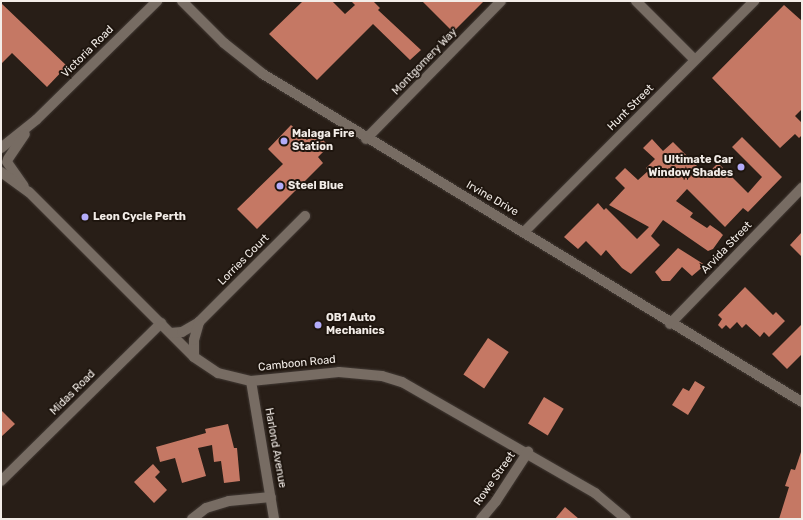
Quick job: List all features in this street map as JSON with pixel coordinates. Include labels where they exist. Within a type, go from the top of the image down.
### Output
[{"type":"street","name":"Victoria Road","points":[[1,148],[36,120],[157,1]]},
{"type":"street","name":"Irvine Drive","points":[[182,1],[224,43],[263,74],[366,139],[525,232],[670,324],[802,402]]},
{"type":"street","name":"Montgomery Way","points":[[366,139],[501,1]]},
{"type":"street","points":[[636,1],[695,60]]},
{"type":"street","name":"Hunt Street","points":[[525,232],[754,1]]},
{"type":"street","name":"Victoria Road","points":[[5,163],[36,120]]},
{"type":"street","name":"Camboon Road","points":[[1,148],[5,163],[29,192],[194,357],[218,373],[251,381],[321,372],[382,376],[419,390],[528,452],[606,499],[626,519]]},
{"type":"street","name":"Camboon Road","points":[[1,172],[29,192]]},
{"type":"street","name":"Arvida Street","points":[[670,324],[802,188]]},
{"type":"street","name":"Lorries Court","points":[[171,333],[182,332],[199,322],[305,216]]},
{"type":"street","points":[[194,357],[194,340],[199,322]]},
{"type":"street","name":"Midas Road","points":[[1,481],[161,323]]},
{"type":"street","name":"Harlond Avenue","points":[[251,381],[274,519]]},
{"type":"street","name":"Rowe Street","points":[[481,519],[496,501],[528,452]]},
{"type":"street","points":[[192,519],[206,508],[229,501],[271,497]]},
{"type":"building","points":[[303,1],[332,1],[345,14],[355,5],[351,1],[373,1],[380,8],[378,10],[421,50],[410,60],[373,24],[317,80],[269,34]]},
{"type":"building","points":[[422,1],[484,1],[453,32]]},
{"type":"building","points":[[1,3],[67,66],[47,87],[12,53],[1,64]]},
{"type":"building","points":[[784,5],[802,21],[802,109],[795,116],[802,123],[802,135],[799,138],[795,134],[780,148],[712,78]]},
{"type":"building","name":"Steel Blue","points":[[291,125],[307,140],[315,132],[329,146],[318,157],[323,163],[257,229],[237,209],[283,164],[268,149]]},
{"type":"building","points":[[742,137],[782,177],[748,212],[743,208],[725,227],[687,189],[676,201],[693,213],[690,217],[707,228],[710,225],[723,235],[713,249],[708,251],[663,220],[651,236],[660,245],[631,274],[622,268],[606,250],[601,256],[586,241],[578,249],[564,237],[598,203],[604,210],[606,208],[637,239],[649,227],[609,205],[625,188],[615,178],[625,168],[638,180],[648,171],[646,168],[655,159],[643,148],[652,139],[663,151],[673,142],[706,175],[718,163],[748,193],[762,177],[732,147]]},
{"type":"building","points":[[802,232],[802,257],[790,245]]},
{"type":"building","points":[[678,248],[705,265],[692,276],[682,267],[670,281],[662,281],[655,272]]},
{"type":"building","points":[[745,287],[773,315],[776,312],[785,321],[769,337],[764,332],[760,337],[746,324],[742,328],[737,322],[730,329],[726,325],[722,329],[718,325],[722,319],[718,315]]},
{"type":"building","points":[[802,324],[802,354],[787,369],[772,354]]},
{"type":"building","points":[[488,338],[509,352],[484,388],[463,374]]},
{"type":"building","points":[[695,381],[705,387],[688,415],[672,405],[683,388],[689,391]]},
{"type":"building","points":[[544,397],[564,409],[548,435],[528,424]]},
{"type":"building","points":[[1,410],[15,424],[1,437]]},
{"type":"building","points":[[228,424],[234,448],[237,448],[240,481],[224,483],[221,461],[214,462],[212,445],[198,448],[206,476],[182,483],[175,458],[160,462],[156,447],[206,433],[205,429]]},
{"type":"building","points":[[801,452],[802,519],[779,519],[789,487],[785,486],[791,469],[795,470]]},
{"type":"building","points":[[153,464],[160,472],[155,477],[167,490],[154,503],[134,482]]},
{"type":"building","points":[[565,507],[579,519],[555,519]]},
{"type":"place","name":"Malaga Fire Station","points":[[284,141]]},
{"type":"place","name":"Ultimate Car Window Shades","points":[[741,167]]},
{"type":"place","name":"Steel Blue","points":[[280,186]]},
{"type":"place","name":"Leon Cycle Perth","points":[[85,217]]},
{"type":"place","name":"OB1 Auto Mechanics","points":[[318,325]]}]
